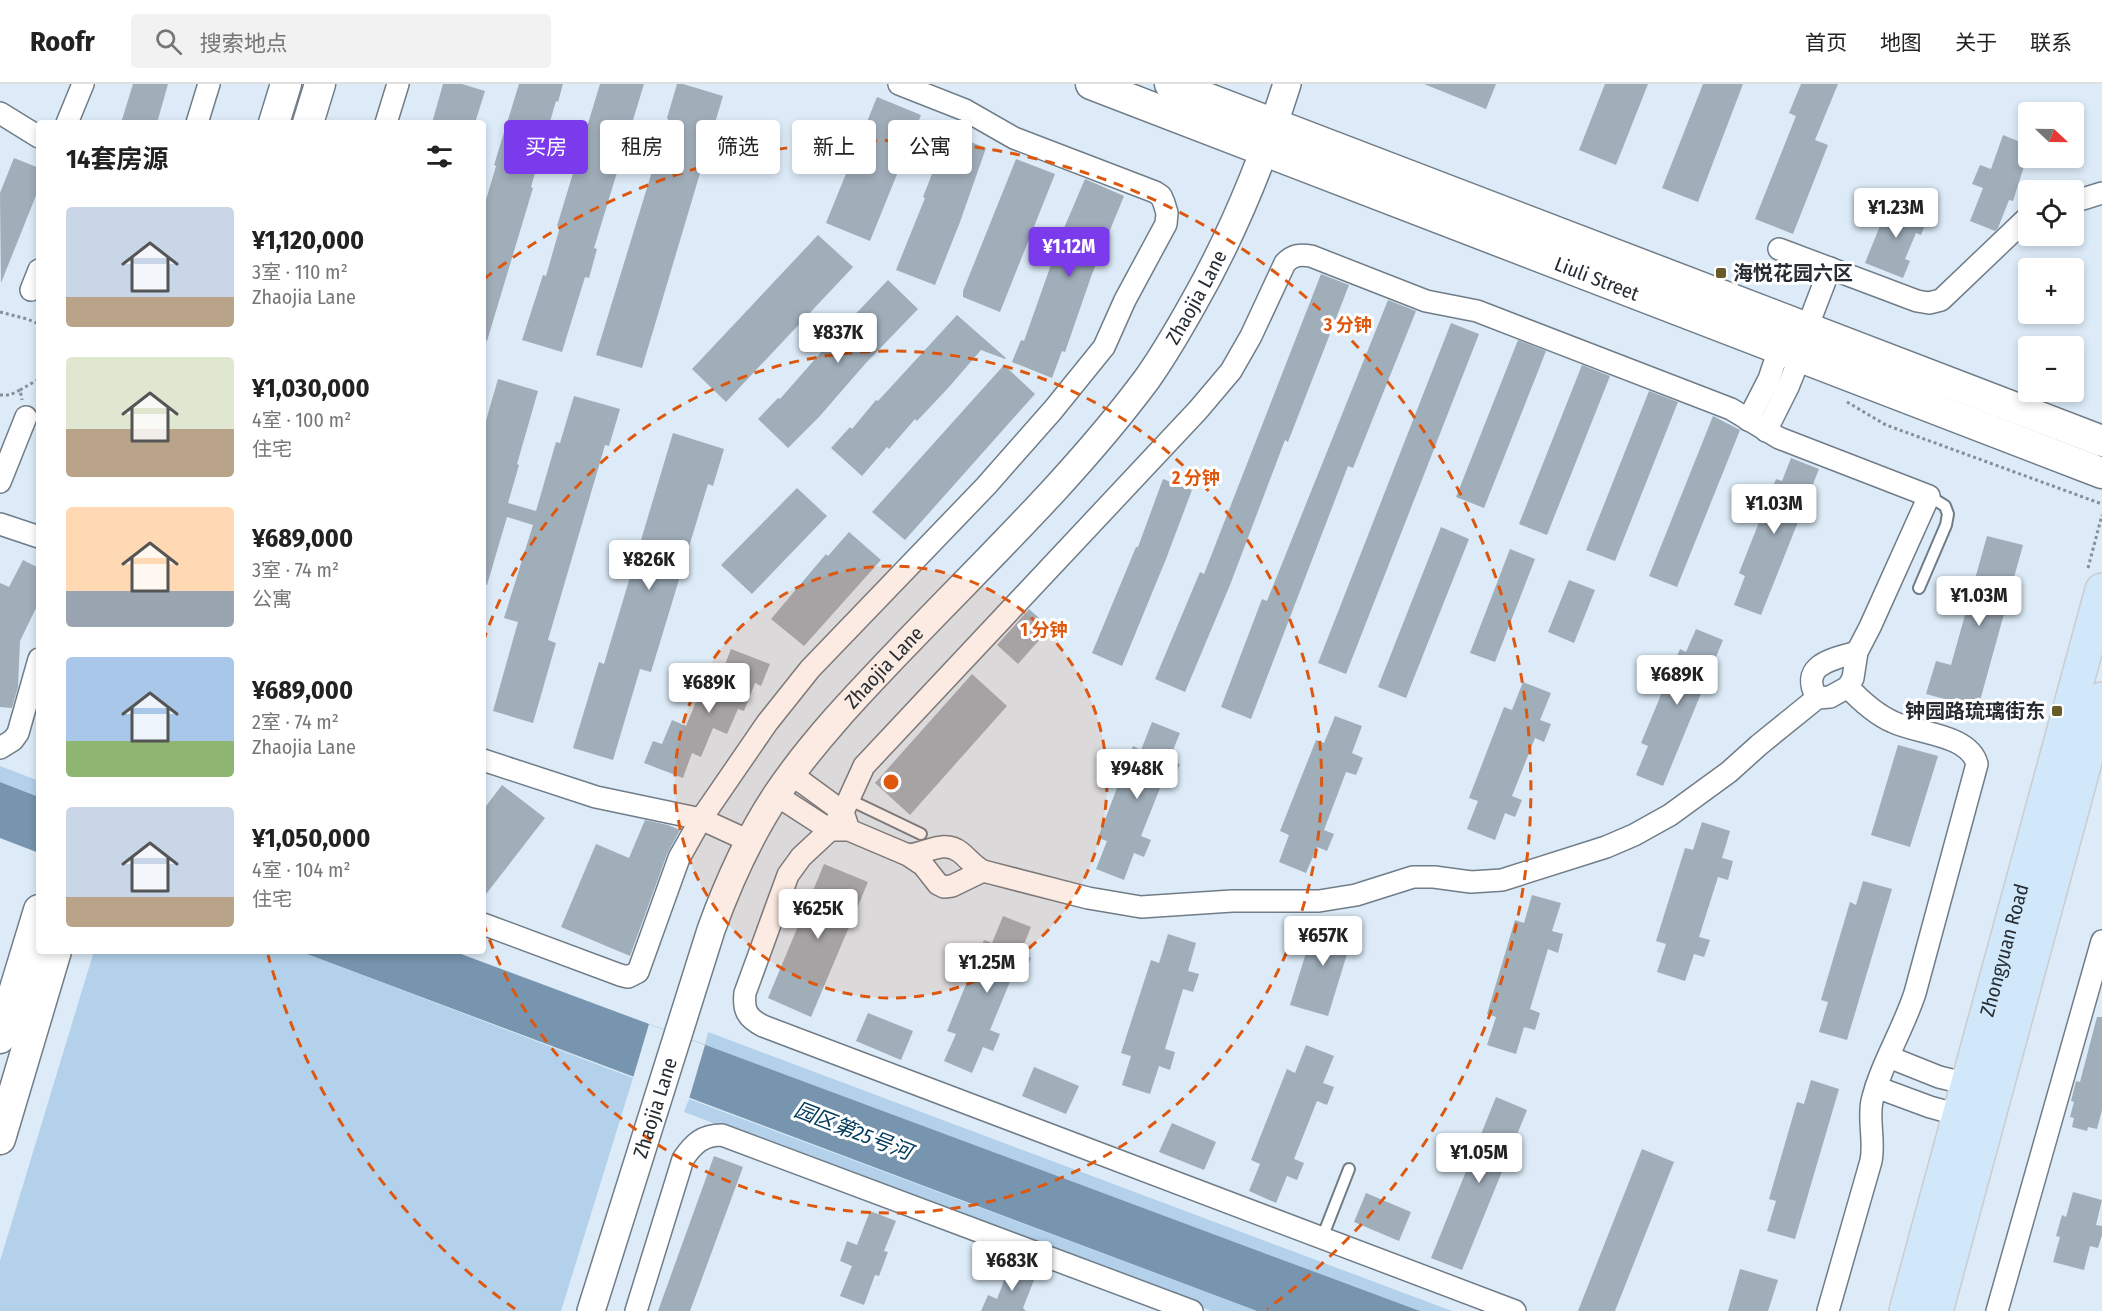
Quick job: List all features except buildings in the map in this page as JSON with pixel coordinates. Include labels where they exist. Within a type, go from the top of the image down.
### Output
[{"type":"main road","points":[[275,120],[286,84]]},
{"type":"main road","points":[[309,120],[320,84]]},
{"type":"main road","name":"Liuli Street","points":[[1091,84],[1270,137],[1795,340],[2102,473]]},
{"type":"main road","name":"Liuli Street","points":[[1170,84],[1270,137]]},
{"type":"main road","name":"Liuli Street","points":[[1795,340],[2102,441]]},
{"type":"main road","name":"Zhongyuan Road","points":[[1906,1311],[2102,590]]},
{"type":"main road","name":"Zhongyuan Road","points":[[1936,1311],[2102,699]]},
{"type":"main road","points":[[0,1038],[36,920]]},
{"type":"main road","points":[[0,1139],[55,954]]},
{"type":"street","points":[[68,120],[83,84]]},
{"type":"street","points":[[198,120],[209,84]]},
{"type":"street","points":[[387,120],[398,84]]},
{"type":"street","points":[[486,925],[620,975],[633,976],[641,966],[679,858],[701,819],[767,723],[810,669],[986,486],[1082,377],[1104,346],[1125,300],[1166,224],[1167,213],[1164,203],[1161,196],[1155,192],[1014,138],[965,110],[899,84]]},
{"type":"street","name":"Zhaojia Lane","points":[[591,1311],[717,912],[749,842],[784,784],[839,715],[1046,497],[1148,378],[1174,337],[1229,237],[1270,137],[1287,84]]},
{"type":"street","points":[[4,122],[36,136]]},
{"type":"street","points":[[2084,198],[2102,192]]},
{"type":"street","points":[[1779,249],[1917,301],[1929,303],[1941,300],[2018,227]]},
{"type":"street","points":[[909,855],[947,846],[962,853],[983,871],[1088,898],[1141,907],[1232,901],[1319,901],[1356,895],[1413,877],[1434,877],[1471,882],[1502,880],[1606,847],[1634,835],[1670,814],[1729,772],[1817,698],[1830,697],[1848,687],[1853,678],[1857,651],[1929,496],[1779,438],[1731,409],[1477,311],[1426,301],[1311,256],[1302,254],[1292,257],[1285,263],[1251,336],[1231,371],[1198,410],[864,766],[843,818],[801,857],[789,876],[745,993],[743,1006],[753,1021],[1515,1311]]},
{"type":"street","points":[[1757,425],[1768,379],[1795,340],[1823,266]]},
{"type":"street","points":[[31,290],[36,278]]},
{"type":"street","points":[[0,482],[26,417]]},
{"type":"street","points":[[0,524],[36,536]]},
{"type":"street","points":[[1817,698],[1813,692],[1813,683],[1817,668],[1822,662],[1857,651]]},
{"type":"street","points":[[0,748],[13,740],[18,733],[36,670]]},
{"type":"street","points":[[1828,1311],[1871,1161],[1872,1104],[1876,1087],[1915,993],[1977,764],[1975,755],[1963,745],[1889,721],[1860,700],[1848,687]]},
{"type":"street","points":[[486,761],[596,797],[701,819],[749,842]]},
{"type":"street","points":[[784,784],[909,855],[923,865],[938,884],[944,887],[952,886],[983,871]]},
{"type":"street","points":[[1997,1311],[2102,941]]},
{"type":"street","points":[[1889,1057],[1939,1077],[1968,1084]]},
{"type":"street","points":[[1876,1087],[1959,1115]]},
{"type":"street","points":[[636,1311],[683,1159],[692,1146],[701,1139],[722,1134],[1191,1311]]},
{"type":"lane","points":[[1919,588],[1946,525],[1948,514],[1945,506],[1929,496]]},
{"type":"lane","points":[[843,818],[921,834]]},
{"type":"lane","points":[[1322,1238],[1349,1169]]},
{"type":"path","points":[[0,312],[36,323]]},
{"type":"path","points":[[20,390],[36,381]]},
{"type":"shaded area","points":[[0,766],[36,780],[36,796],[0,782]]},
{"type":"shaded area","points":[[93,954],[307,954],[633,1078],[561,1311],[0,1311],[0,1261]]},
{"type":"shaded area","points":[[708,1032],[1452,1311],[1420,1311],[705,1045]]},
{"type":"shaded area","points":[[689,1099],[1257,1311],[1211,1311],[684,1112]]},
{"type":"water","points":[[0,782],[36,796],[36,852],[0,838]]},
{"type":"water","name":"园区第25号河","points":[[307,954],[461,954],[1420,1311],[1257,1311]]},
{"type":"pier","points":[[649,1024],[705,1045],[689,1099],[633,1078]]},
{"type":"place","name":"海悦花园六区","points":[[1721,273]]},
{"type":"place","name":"钟园路琉璃街东","points":[[2057,711]]}]
